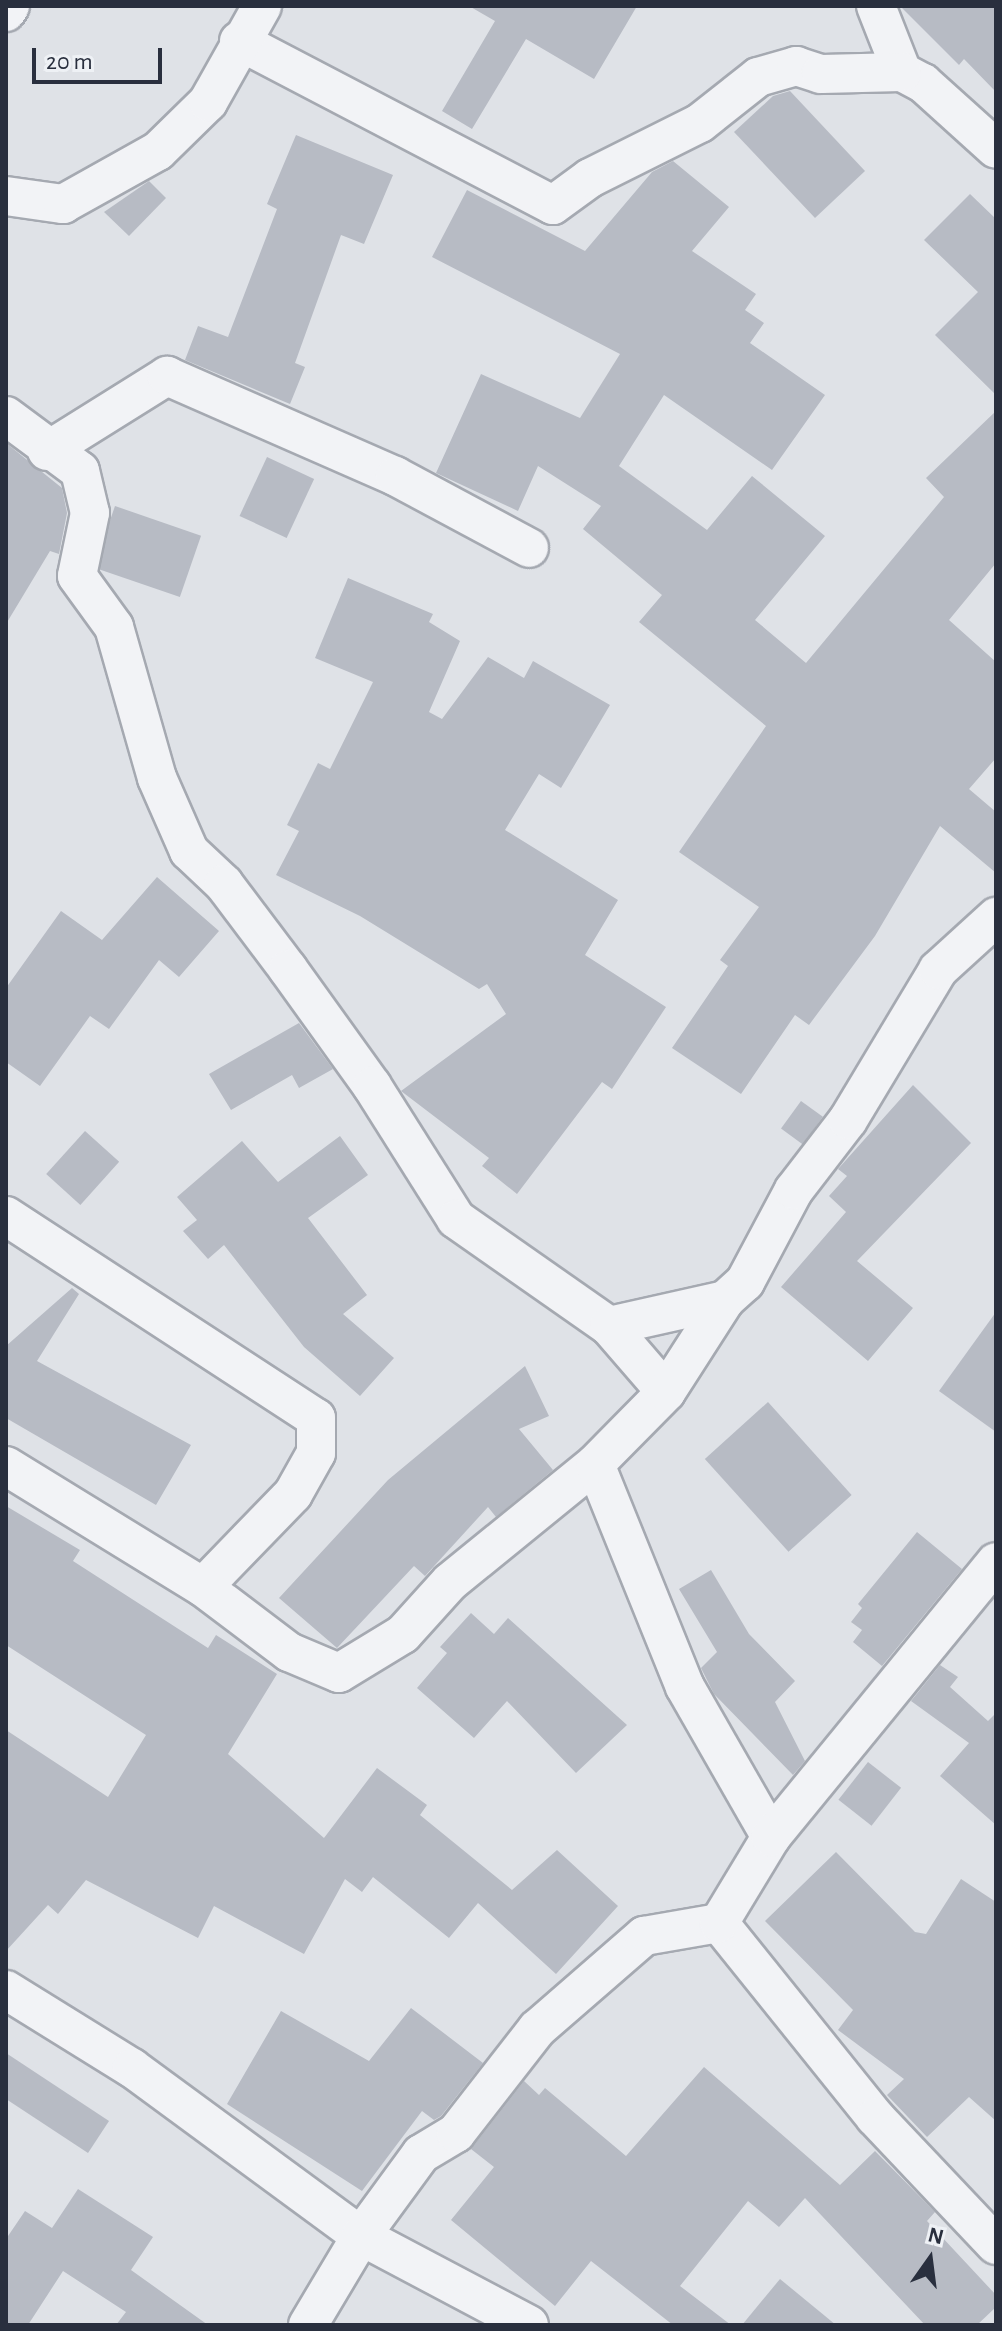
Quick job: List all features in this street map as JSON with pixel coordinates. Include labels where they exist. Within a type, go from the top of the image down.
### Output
[{"type":"street","points":[[6,12],[10,6]]},
{"type":"street","points":[[6,196],[63,204],[158,151],[208,102],[239,41],[262,6]]},
{"type":"street","points":[[876,6],[902,72]]},
{"type":"street","points":[[239,41],[553,205],[590,178],[700,123],[758,77],[796,66],[821,74],[902,72],[923,83],[996,149]]},
{"type":"street","points":[[47,451],[167,376],[395,476],[529,548]]},
{"type":"street","points":[[6,416],[47,451],[80,471],[90,513],[77,576],[114,627],[157,778],[189,851],[224,884],[306,995],[456,1219],[609,1326],[666,1392]]},
{"type":"street","points":[[6,1466],[203,1587],[289,1652],[339,1673],[403,1634],[450,1582],[595,1464],[666,1392],[725,1300],[745,1282],[794,1190],[848,1120],[938,970],[996,917]]},
{"type":"street","points":[[6,1216],[316,1418],[316,1453],[293,1494],[203,1587]]},
{"type":"street","points":[[609,1326],[725,1300]]},
{"type":"street","points":[[595,1464],[685,1687],[771,1837]]},
{"type":"street","points":[[308,2325],[361,2236],[421,2154],[456,2133],[537,2029],[644,1936],[719,1923],[771,1837],[996,1562]]},
{"type":"street","points":[[719,1923],[875,2117],[996,2245]]},
{"type":"street","points":[[6,1990],[132,2068],[361,2236],[529,2325]]},
{"type":"building","points":[[469,6],[637,6],[594,79],[526,39],[472,129],[442,111],[495,21]]},
{"type":"building","points":[[900,6],[996,6],[996,92],[964,59],[959,65]]},
{"type":"building","points":[[790,91],[865,171],[815,218],[734,132],[773,96]]},
{"type":"building","points":[[296,135],[393,175],[364,244],[341,235],[295,363],[305,367],[290,404],[185,360],[198,326],[228,337],[277,209],[267,204]]},
{"type":"building","points":[[673,161],[729,207],[692,251],[756,294],[745,310],[764,323],[750,343],[825,395],[772,470],[664,395],[619,466],[707,530],[752,476],[825,536],[755,620],[806,663],[944,497],[926,478],[996,411],[996,563],[949,620],[996,662],[996,758],[969,789],[996,812],[996,873],[940,826],[875,936],[809,1025],[795,1015],[741,1094],[672,1048],[728,966],[720,960],[759,907],[679,852],[766,726],[639,622],[662,595],[583,529],[601,506],[538,466],[518,511],[436,473],[481,374],[580,418],[620,354],[432,257],[467,190],[585,251],[652,172]]},
{"type":"building","points":[[149,181],[166,198],[129,236],[104,212]]},
{"type":"building","points":[[970,194],[996,219],[996,395],[935,335],[978,292],[924,240]]},
{"type":"building","points":[[6,443],[62,488],[67,513],[59,554],[50,551],[6,624]]},
{"type":"building","points":[[267,457],[314,479],[287,538],[240,516]]},
{"type":"building","points":[[115,506],[201,536],[180,597],[94,567]]},
{"type":"building","points":[[348,578],[433,614],[429,622],[460,641],[429,712],[442,719],[488,657],[524,678],[533,661],[610,705],[561,788],[539,774],[505,830],[618,900],[585,955],[666,1007],[612,1089],[602,1082],[517,1194],[482,1166],[489,1158],[401,1091],[506,1014],[487,984],[479,989],[360,916],[276,875],[299,831],[287,825],[318,763],[330,769],[373,682],[315,658]]},
{"type":"building","points":[[157,877],[219,931],[179,977],[159,960],[109,1029],[90,1016],[40,1086],[6,1062],[6,988],[61,911],[102,940]]},
{"type":"building","points":[[299,1023],[333,1069],[299,1088],[292,1075],[231,1110],[209,1074]]},
{"type":"building","points":[[913,1085],[971,1143],[857,1261],[913,1308],[868,1361],[781,1287],[846,1212],[829,1196],[847,1176],[838,1169]]},
{"type":"building","points":[[801,1101],[823,1117],[803,1144],[781,1129]]},
{"type":"building","points":[[85,1131],[119,1162],[80,1205],[46,1174]]},
{"type":"building","points":[[340,1136],[368,1175],[308,1218],[367,1295],[343,1314],[394,1358],[360,1396],[304,1347],[224,1245],[208,1259],[183,1231],[197,1220],[177,1197],[242,1141],[278,1182]]},
{"type":"building","points":[[72,1288],[79,1294],[37,1361],[191,1445],[156,1505],[6,1418],[6,1346]]},
{"type":"building","points":[[996,1312],[996,1432],[939,1391]]},
{"type":"building","points":[[525,1366],[549,1416],[519,1429],[553,1470],[496,1517],[488,1507],[425,1576],[414,1566],[337,1648],[279,1598],[388,1480]]},
{"type":"building","points":[[768,1402],[852,1495],[788,1552],[705,1459]]},
{"type":"building","points":[[6,1506],[80,1550],[73,1561],[208,1648],[216,1635],[277,1674],[228,1754],[324,1838],[377,1768],[427,1805],[420,1815],[512,1890],[557,1850],[618,1906],[556,1974],[478,1903],[449,1938],[373,1877],[362,1892],[345,1879],[304,1954],[214,1906],[198,1938],[86,1880],[58,1914],[48,1905],[6,1951],[6,1730],[108,1797],[146,1735],[6,1645]]},
{"type":"building","points":[[917,1532],[962,1569],[882,1666],[853,1642],[862,1630],[851,1622],[862,1608],[858,1604]]},
{"type":"building","points":[[711,1570],[749,1634],[795,1681],[775,1702],[805,1761],[793,1775],[714,1694],[701,1668],[717,1652],[679,1589]]},
{"type":"building","points":[[471,1613],[494,1634],[508,1618],[627,1725],[576,1773],[507,1701],[474,1738],[417,1688],[447,1653],[440,1647]]},
{"type":"building","points":[[940,1665],[958,1677],[950,1687],[988,1721],[996,1713],[996,1825],[940,1776],[969,1743],[911,1701]]},
{"type":"building","points":[[868,1762],[901,1788],[872,1826],[838,1800]]},
{"type":"building","points":[[836,1852],[915,1932],[926,1934],[961,1879],[996,1902],[996,2121],[969,2097],[927,2137],[887,2095],[904,2079],[838,2030],[853,2010],[765,1921]]},
{"type":"building","points":[[411,2008],[483,2063],[441,2116],[434,2120],[422,2111],[362,2191],[227,2104],[281,2011],[369,2061]]},
{"type":"building","points":[[6,2053],[109,2121],[88,2153],[6,2099]]},
{"type":"building","points":[[704,2067],[840,2185],[875,2151],[935,2212],[927,2221],[996,2295],[996,2307],[977,2325],[925,2325],[805,2198],[779,2227],[748,2201],[680,2286],[731,2325],[673,2325],[591,2261],[555,2306],[451,2220],[494,2167],[471,2149],[524,2081],[539,2095],[545,2088],[626,2156]]},
{"type":"building","points":[[78,2189],[153,2237],[131,2270],[208,2325],[116,2325],[126,2312],[63,2271],[28,2325],[6,2325],[6,2239],[25,2211],[52,2228]]},
{"type":"building","points":[[780,2279],[836,2325],[742,2325]]}]
